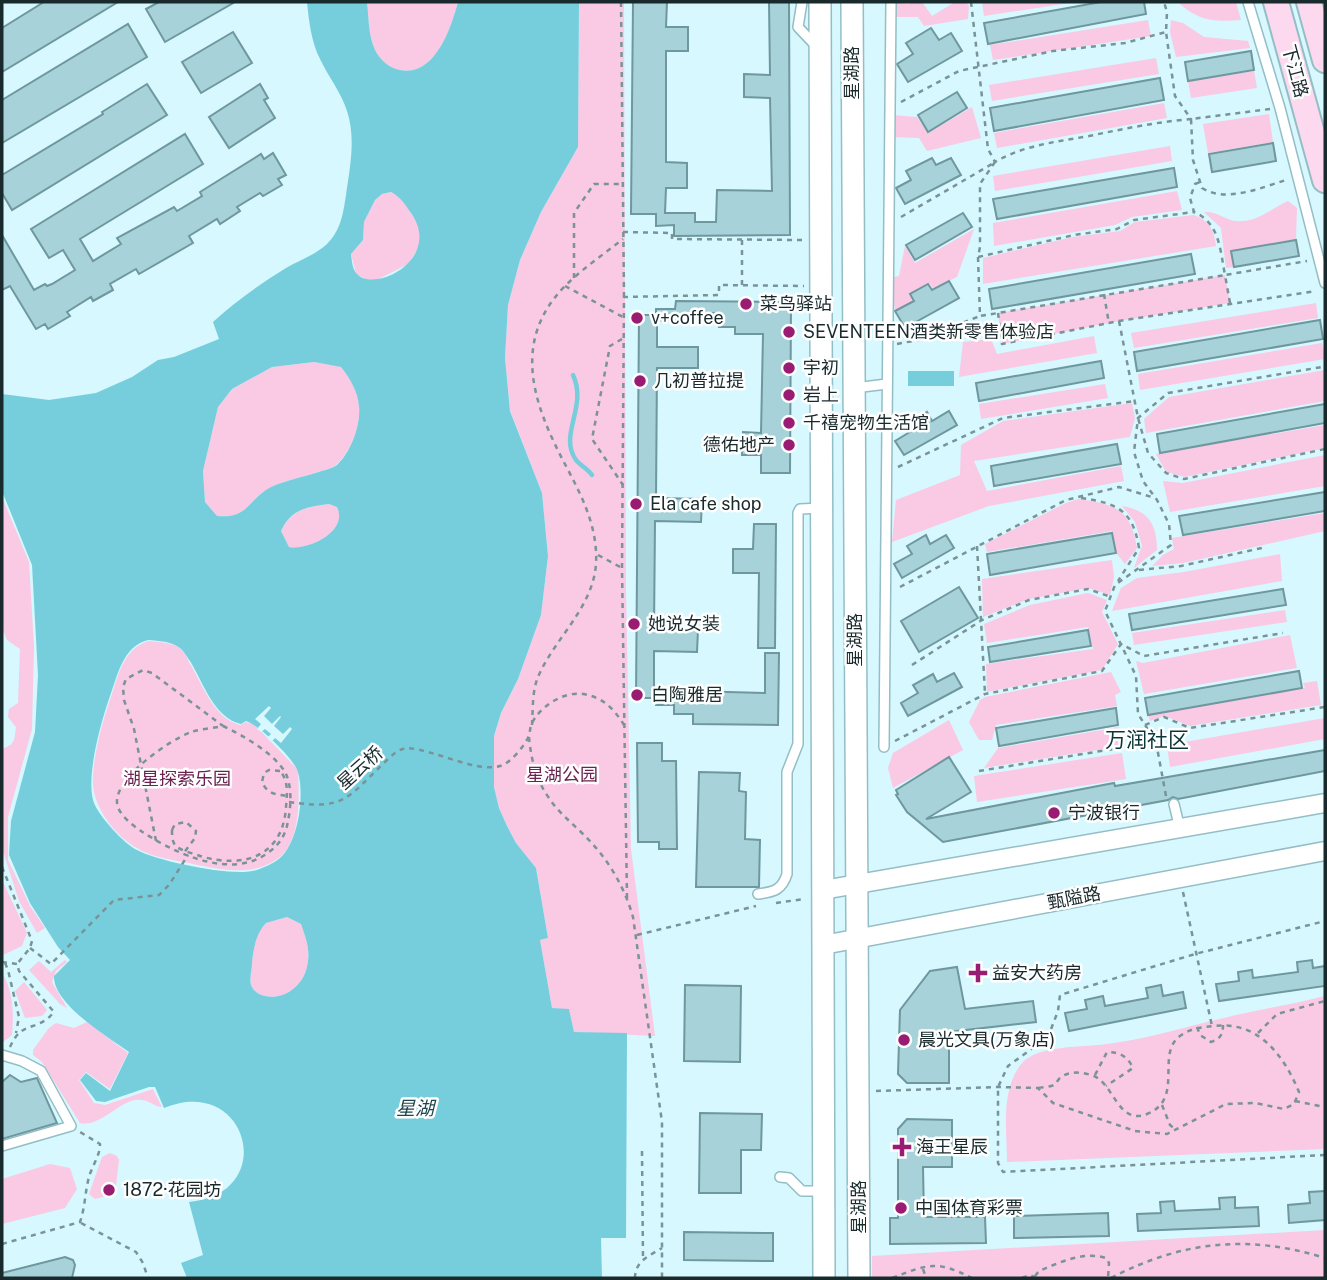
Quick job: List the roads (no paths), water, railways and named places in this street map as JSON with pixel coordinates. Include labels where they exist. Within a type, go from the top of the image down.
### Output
[{"type":"main road","name":"下江路","points":[[1276,2],[1325,180]]},
{"type":"main road","name":"下江路","points":[[1309,2],[1325,60]]},
{"type":"street","name":"星湖路","points":[[820,2],[822,508],[818,894],[823,945],[824,1278]]},
{"type":"street","name":"星湖路","points":[[852,2],[859,1278]]},
{"type":"street","points":[[818,894],[1325,803]]},
{"type":"street","name":"甄隘路","points":[[823,945],[1325,851]]},
{"type":"street","points":[[823,1006],[858,1004]]},
{"type":"lane","points":[[802,2],[798,21],[800,31],[821,50]]},
{"type":"lane","points":[[884,747],[891,2]]},
{"type":"lane","points":[[1248,2],[1280,107],[1325,282]]},
{"type":"lane","points":[[854,388],[887,384]]},
{"type":"lane","points":[[758,894],[781,888],[787,874],[787,772],[798,744],[798,513],[800,509],[822,508]]},
{"type":"lane","points":[[1171,806],[1180,829]]},
{"type":"lane","points":[[2,1146],[71,1126],[41,1071],[22,1061],[4,1056]]},
{"type":"lane","points":[[780,1177],[789,1178],[802,1191],[824,1191]]},
{"type":"water","name":"星湖","points":[[307,2],[367,2],[370,32],[377,54],[392,67],[412,70],[423,66],[440,48],[458,2],[579,2],[578,147],[541,212],[520,260],[508,305],[505,358],[510,411],[542,493],[548,556],[541,615],[494,736],[494,787],[507,826],[516,843],[536,868],[548,938],[540,940],[552,1008],[569,1009],[574,1032],[627,1033],[626,1238],[601,1238],[602,1278],[187,1278],[181,1263],[203,1255],[189,1202],[217,1194],[235,1179],[243,1160],[242,1139],[233,1120],[216,1107],[193,1102],[164,1108],[155,1087],[105,1102],[96,1101],[80,1080],[86,1073],[110,1091],[129,1052],[83,1019],[62,998],[54,976],[70,960],[58,947],[30,903],[9,855],[11,821],[35,732],[38,675],[32,565],[2,491],[2,394],[49,400],[96,393],[132,377],[158,360],[174,357],[219,339],[213,322],[258,287],[318,251],[332,239],[344,209],[352,142],[350,121],[314,45]],"holes":[[[391,192],[413,216],[419,232],[418,246],[412,259],[402,269],[390,276],[366,279],[355,272],[351,254],[363,240],[364,222],[375,200],[382,194]],[[314,362],[341,367],[353,385],[358,401],[359,413],[354,438],[337,465],[271,487],[236,514],[217,516],[205,502],[203,471],[218,407],[232,389],[272,367]],[[329,504],[337,507],[337,524],[332,532],[315,543],[289,547],[281,531],[290,518],[307,508]],[[148,640],[169,643],[180,648],[223,715],[241,724],[246,721],[252,724],[267,735],[295,766],[301,790],[298,820],[293,837],[281,858],[258,870],[241,872],[160,859],[132,847],[101,815],[92,793],[95,751],[118,672],[132,649]],[[287,917],[301,924],[306,938],[308,956],[305,973],[296,986],[283,995],[264,996],[251,985],[254,947],[266,923]]]},
{"type":"water","points":[[908,371],[954,371],[954,386],[908,386]]},
{"type":"waterway","points":[[573,375],[577,398],[571,431],[571,450],[576,460],[592,475]]},
{"type":"place","name":"菜鸟驿站","points":[[746,304]]},
{"type":"place","name":"v+coffee","points":[[637,318]]},
{"type":"place","name":"SEVENTEEN酒类新零售体验店","points":[[789,332]]},
{"type":"place","name":"宇初","points":[[789,368]]},
{"type":"place","name":"几初普拉提","points":[[640,381]]},
{"type":"place","name":"岩上","points":[[789,395]]},
{"type":"place","name":"千禧宠物生活馆","points":[[789,423]]},
{"type":"place","name":"德佑地产","points":[[789,445]]},
{"type":"place","name":"Ela cafe shop","points":[[636,504]]},
{"type":"place","name":"她说女装","points":[[634,624]]},
{"type":"place","name":"白陶雅居","points":[[637,695]]},
{"type":"place","name":"宁波银行","points":[[1054,813]]},
{"type":"place","name":"益安大药房","points":[[978,973]]},
{"type":"place","name":"晨光文具(万象店)","points":[[904,1040]]},
{"type":"place","name":"海王星辰","points":[[902,1147]]},
{"type":"place","name":"1872·花园坊","points":[[109,1190]]},
{"type":"place","name":"中国体育彩票","points":[[901,1208]]},
{"type":"district","name":"万润社区","points":[[1147,740]]},
{"type":"park label","name":"星湖公园","points":[[562,775]]},
{"type":"park label","name":"湖星探索乐园","points":[[177,779]]}]
